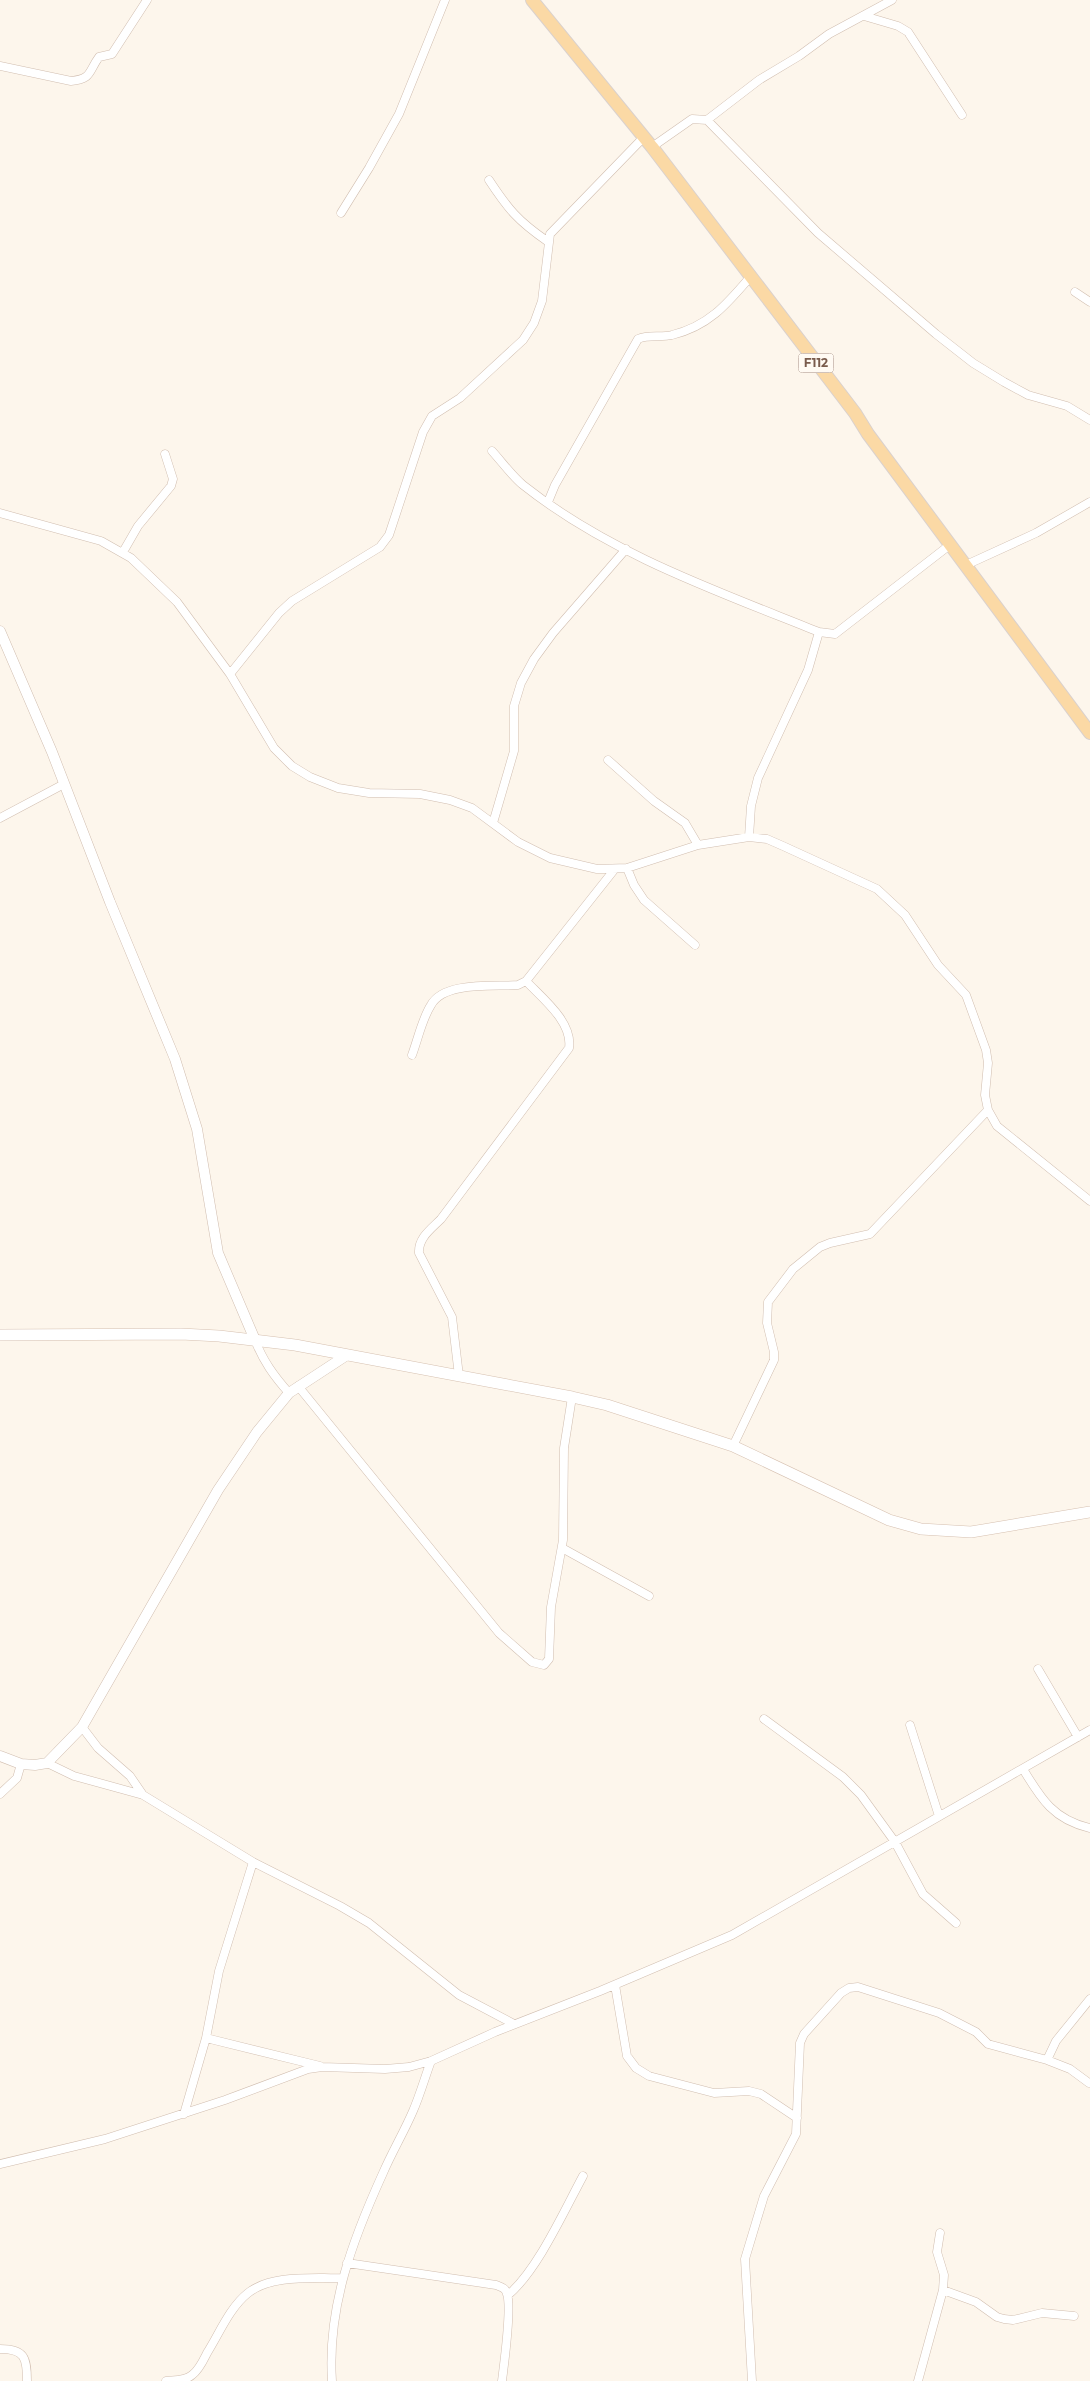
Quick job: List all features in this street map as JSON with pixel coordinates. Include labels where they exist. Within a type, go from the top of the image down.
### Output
[{"type":"main road","name":"F112","points":[[532,0],[648,142],[751,276],[1090,734]]},
{"type":"main road","points":[[0,1335],[181,1334],[255,1340],[347,1355],[572,1397],[607,1405],[733,1446],[889,1520],[921,1529],[972,1532],[1090,1512]]},
{"type":"street","points":[[0,66],[71,81],[83,80],[90,74],[98,58],[112,54],[147,0]]},
{"type":"street","points":[[341,213],[399,114],[445,0]]},
{"type":"street","points":[[230,674],[279,613],[292,601],[380,547],[389,535],[423,432],[432,416],[460,398],[523,340],[534,323],[542,300],[550,234],[580,200],[648,142],[692,120],[707,120],[759,80],[799,56],[829,34],[864,16],[881,3],[892,0]]},
{"type":"street","points":[[864,16],[898,26],[908,32],[962,115]]},
{"type":"street","points":[[707,120],[818,233],[936,334],[973,363],[1028,395],[1067,406],[1090,420]]},
{"type":"street","points":[[489,180],[506,206],[522,224],[548,241]]},
{"type":"street","points":[[548,502],[555,485],[638,339],[644,336],[672,335],[709,321],[727,305],[751,276]]},
{"type":"street","points":[[1075,292],[1090,302]]},
{"type":"street","points":[[492,451],[522,484],[584,526],[652,564],[819,632],[835,634],[951,544]]},
{"type":"street","points":[[123,552],[138,526],[171,486],[173,480],[165,454]]},
{"type":"street","points":[[966,565],[1036,532],[1090,502]]},
{"type":"street","points":[[0,513],[101,541],[123,552],[177,602],[230,674],[274,748],[292,766],[310,777],[338,788],[369,793],[420,794],[450,800],[472,808],[518,842],[550,858],[597,868],[614,870],[627,868],[698,845],[749,837],[767,840],[783,846],[877,889],[905,915],[938,965],[966,995],[986,1050],[988,1064],[985,1095],[988,1110],[997,1126],[1090,1201]]},
{"type":"street","points":[[493,822],[514,751],[514,706],[521,683],[534,659],[553,633],[626,549]]},
{"type":"street","points":[[749,837],[751,806],[758,778],[808,670],[819,632]]},
{"type":"street","points":[[1,638],[64,784],[110,902],[175,1059],[197,1128],[218,1253],[255,1340],[273,1376],[289,1394]]},
{"type":"street","points":[[608,760],[654,801],[685,823],[698,845]]},
{"type":"street","points":[[0,818],[64,784]]},
{"type":"street","points":[[627,868],[634,885],[644,900],[695,945]]},
{"type":"street","points":[[412,1055],[431,1004],[446,991],[518,985],[526,980],[614,870]]},
{"type":"street","points":[[459,1376],[452,1317],[419,1253],[418,1246],[423,1237],[441,1219],[569,1048],[571,1039],[561,1020],[526,980]]},
{"type":"street","points":[[733,1446],[774,1360],[766,1310],[772,1293],[793,1268],[820,1247],[870,1234],[988,1110]]},
{"type":"street","points":[[47,1763],[82,1727],[218,1490],[257,1432],[298,1386],[347,1355]]},
{"type":"street","points":[[298,1386],[499,1633],[532,1662],[544,1665],[549,1659],[551,1607],[562,1548],[564,1448],[572,1397]]},
{"type":"street","points":[[562,1548],[649,1596]]},
{"type":"street","points":[[1038,1669],[1078,1737]]},
{"type":"street","points":[[764,1719],[843,1777],[861,1795],[895,1842],[923,1894],[956,1923]]},
{"type":"street","points":[[910,1725],[940,1816]]},
{"type":"street","points":[[82,1727],[98,1748],[130,1776],[143,1795]]},
{"type":"street","points":[[206,2038],[322,2067],[385,2070],[431,2061],[514,2024],[732,1935],[1090,1730]]},
{"type":"street","points":[[0,1756],[21,1764],[35,1765],[47,1763],[74,1776],[143,1795],[253,1862],[369,1923],[459,1995],[514,2024]]},
{"type":"street","points":[[0,1794],[17,1778],[21,1764]]},
{"type":"street","points":[[1023,1769],[1039,1796],[1050,1809],[1067,1819],[1090,1828]]},
{"type":"street","points":[[184,2114],[206,2038],[219,1971],[253,1862]]},
{"type":"street","points":[[615,1984],[627,2056],[636,2068],[649,2076],[714,2093],[749,2091],[761,2094],[797,2118]]},
{"type":"street","points":[[752,2381],[745,2258],[764,2196],[796,2134],[798,2053],[800,2043],[804,2034],[834,2000],[849,1988],[858,1987],[939,2012],[976,2032],[988,2044],[1047,2060],[1070,2069],[1089,2083]]},
{"type":"street","points":[[1047,2060],[1056,2041],[1090,1999]]},
{"type":"street","points":[[332,2381],[331,2347],[336,2302],[342,2278],[383,2172],[413,2111],[431,2061]]},
{"type":"street","points":[[0,2164],[105,2139],[184,2114],[300,2072],[322,2067]]},
{"type":"street","points":[[508,2295],[521,2284],[583,2176]]},
{"type":"street","points":[[918,2381],[943,2290],[944,2276],[937,2252],[940,2233]]},
{"type":"street","points":[[347,2263],[496,2285],[504,2288],[508,2295],[502,2381]]},
{"type":"street","points":[[166,2381],[186,2378],[199,2368],[221,2329],[248,2293],[281,2280],[342,2278]]},
{"type":"street","points":[[943,2290],[976,2302],[997,2317],[1004,2319],[1013,2320],[1042,2313],[1074,2316]]},
{"type":"street","points":[[0,2349],[13,2349],[22,2354],[27,2366],[27,2381]]}]
